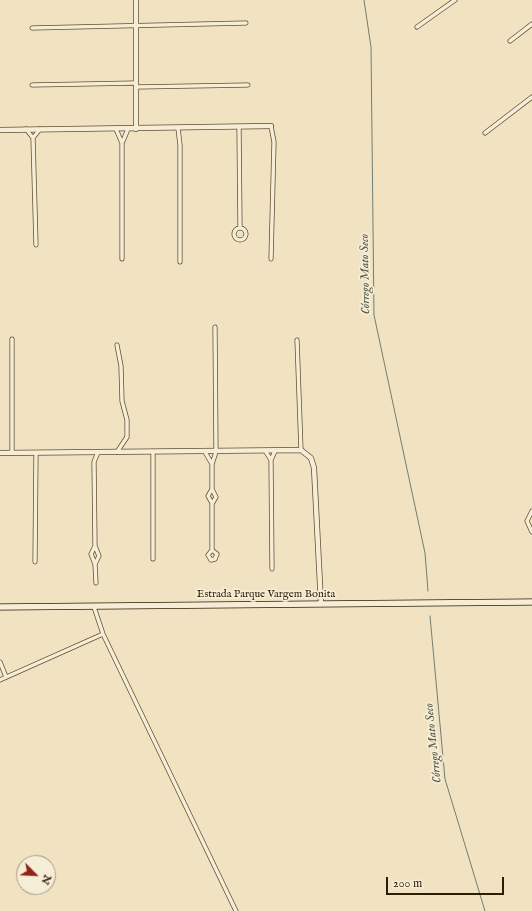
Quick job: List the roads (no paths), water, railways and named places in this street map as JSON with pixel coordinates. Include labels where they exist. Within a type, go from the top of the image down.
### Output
[{"type":"main road","name":"Estrada Parque Vargem Bonita","points":[[0,607],[532,602]]},
{"type":"street","points":[[136,0],[136,129]]},
{"type":"street","points":[[417,27],[455,0]]},
{"type":"street","points":[[32,28],[246,24]]},
{"type":"street","points":[[510,41],[532,24]]},
{"type":"street","points":[[32,85],[248,84]]},
{"type":"street","points":[[485,133],[532,97]]},
{"type":"street","points":[[0,130],[270,126],[274,142],[271,259]]},
{"type":"street","points":[[239,127],[240,228]]},
{"type":"street","points":[[178,128],[180,145],[180,262]]},
{"type":"street","points":[[26,129],[34,138]]},
{"type":"street","points":[[36,245],[34,138],[40,129]]},
{"type":"street","points":[[116,129],[122,143]]},
{"type":"street","points":[[122,259],[122,143],[128,129]]},
{"type":"street","points":[[212,503],[208,496],[212,489],[212,464],[216,452],[215,327]]},
{"type":"street","points":[[12,340],[12,453]]},
{"type":"street","points":[[297,340],[301,450]]},
{"type":"street","points":[[116,452],[125,442],[127,437],[127,420],[122,401],[122,366],[117,345]]},
{"type":"street","points":[[125,442],[129,452]]},
{"type":"street","points":[[0,452],[266,452],[301,450],[311,458],[314,468],[321,604]]},
{"type":"street","points":[[272,569],[271,460],[275,451]]},
{"type":"street","points":[[94,462],[98,452]]},
{"type":"street","points":[[153,452],[153,559]]},
{"type":"street","points":[[205,452],[212,464]]},
{"type":"street","points":[[266,452],[271,460]]},
{"type":"street","points":[[35,562],[36,453]]},
{"type":"street","points":[[90,453],[94,462],[96,546],[99,556],[95,564]]},
{"type":"street","points":[[212,489],[216,495],[212,503],[212,550]]},
{"type":"street","points":[[532,511],[527,522],[532,532]]},
{"type":"street","points":[[96,546],[91,554],[95,564],[96,583]]},
{"type":"street","points":[[94,607],[103,634],[236,911]]},
{"type":"street","points":[[0,680],[103,634]]},
{"type":"street","points":[[0,662],[6,677]]},
{"type":"waterway","name":"Córrego Mato Seco","points":[[364,0],[371,47],[374,315],[425,553],[428,591]]},
{"type":"waterway","name":"Córrego Mato Seco","points":[[430,616],[445,779],[485,911]]}]
